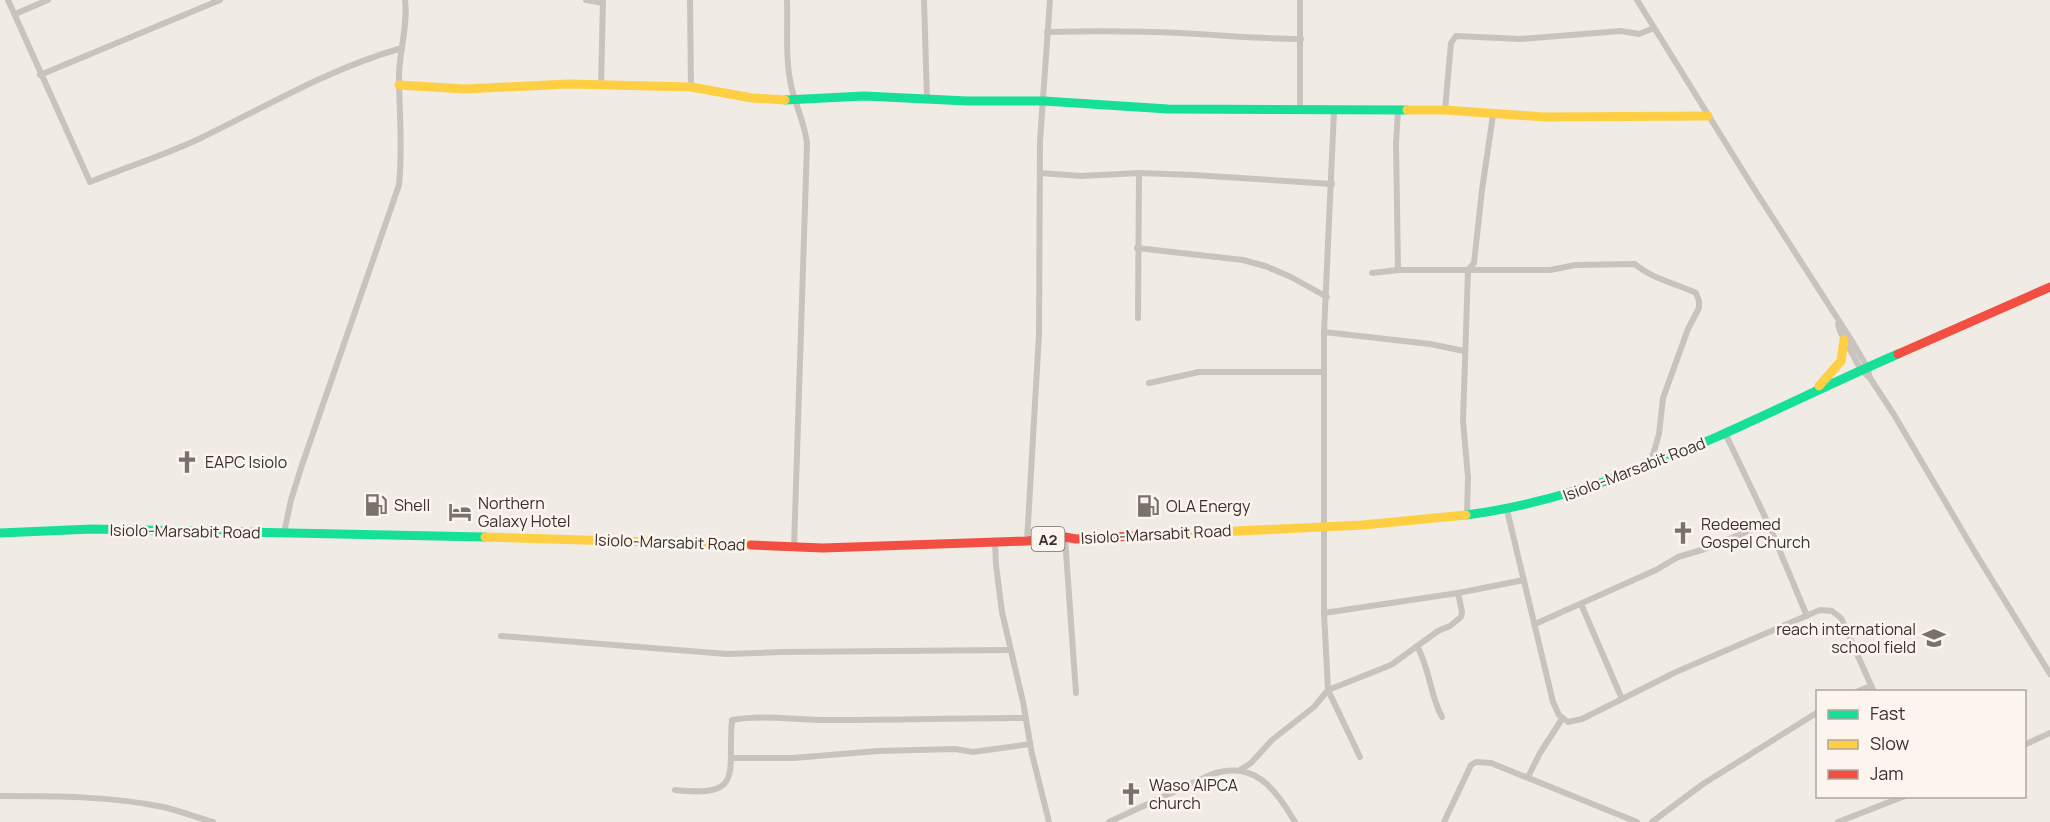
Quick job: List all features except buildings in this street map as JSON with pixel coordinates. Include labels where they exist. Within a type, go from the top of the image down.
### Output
[{"type":"main road","points":[[399,85],[465,89],[568,84],[691,87],[752,98],[795,101],[864,96],[1044,101],[1168,109],[1445,110],[1494,115],[1631,118],[1708,116]]},
{"type":"main road","name":"Isiolo-Marsabit Road","points":[[0,533],[92,529],[630,540],[833,548],[995,543],[1065,537],[1323,527],[1467,516],[1507,510],[1564,496],[1649,465],[2050,287]]},
{"type":"main road","points":[[1814,391],[1841,362],[1844,340]]},
{"type":"street","points":[[8,0],[90,182],[183,146],[316,81],[402,48]]},
{"type":"street","points":[[15,14],[48,0]]},
{"type":"street","points":[[40,75],[220,0]]},
{"type":"street","points":[[284,533],[302,465],[399,185],[399,85],[405,0]]},
{"type":"street","points":[[586,0],[603,2],[601,86]]},
{"type":"street","points":[[690,0],[691,87]]},
{"type":"street","points":[[787,0],[789,75],[795,101],[806,129],[807,144],[794,547]]},
{"type":"street","points":[[924,0],[927,99]]},
{"type":"street","points":[[1027,541],[1039,334],[1040,141],[1050,0]]},
{"type":"street","points":[[1300,0],[1300,111]]},
{"type":"street","points":[[1637,0],[1838,323],[2050,674]]},
{"type":"street","points":[[1445,110],[1450,43],[1456,36],[1520,39],[1621,31],[1639,34],[1654,28]]},
{"type":"street","points":[[1047,32],[1182,33],[1301,39]]},
{"type":"street","points":[[1398,110],[1396,143],[1398,270]]},
{"type":"street","points":[[1334,111],[1324,332],[1324,613],[1328,690],[1360,757]]},
{"type":"street","points":[[1467,516],[1468,477],[1463,421],[1468,270],[1474,263],[1482,190],[1494,115]]},
{"type":"street","points":[[1040,173],[1081,176],[1139,173],[1332,184]]},
{"type":"street","points":[[1138,318],[1139,173]]},
{"type":"street","points":[[1137,248],[1243,260],[1291,277],[1327,297]]},
{"type":"street","points":[[1372,273],[1398,270],[1550,270],[1576,265],[1635,264],[1642,271],[1671,285],[1696,293],[1699,308],[1688,329],[1663,398],[1659,434],[1649,465]]},
{"type":"street","points":[[1838,323],[1844,340],[1864,368]]},
{"type":"street","points":[[1324,332],[1430,344],[1464,351]]},
{"type":"street","points":[[1149,383],[1198,372],[1324,372]]},
{"type":"street","points":[[1725,432],[1768,523],[1807,616]]},
{"type":"street","points":[[1507,510],[1551,693],[1556,710],[1562,719],[1568,722],[1582,719],[1676,672],[1826,609],[1837,613],[1873,689]]},
{"type":"street","points":[[1535,624],[1656,570],[1678,557],[1705,549],[1768,523]]},
{"type":"street","points":[[1065,537],[1076,693]]},
{"type":"street","points":[[995,543],[1002,612],[1049,822]]},
{"type":"street","points":[[1324,613],[1458,593],[1524,580]]},
{"type":"street","points":[[1240,771],[1251,763],[1272,740],[1314,707],[1328,690],[1391,664],[1461,616],[1458,593]]},
{"type":"street","points":[[1581,604],[1622,699]]},
{"type":"street","points":[[501,636],[727,654],[1010,650]]},
{"type":"street","points":[[1417,646],[1426,662],[1434,699],[1442,717]]},
{"type":"street","points":[[1652,822],[1703,784],[1816,713]]},
{"type":"street","points":[[675,789],[694,792],[720,788],[727,779],[732,758],[732,720],[742,718],[831,721],[898,718],[1026,718]]},
{"type":"street","points":[[1528,777],[1562,719]]},
{"type":"street","points":[[2026,745],[2050,733]]},
{"type":"street","points":[[732,758],[793,758],[878,751],[955,749],[973,752],[1030,744]]},
{"type":"street","points":[[1444,822],[1473,763],[1479,761],[1491,763],[1528,777],[1637,822]]},
{"type":"street","points":[[1109,822],[1210,775],[1226,770],[1254,775],[1270,787],[1294,822]]},
{"type":"street","points":[[0,796],[121,801],[162,807],[213,822]]},
{"type":"street","points":[[1838,822],[1900,798]]},
{"type":"traffic: fast","points":[[785,100],[864,96],[967,101],[1044,101],[1168,109],[1407,110]]},
{"type":"traffic: fast","points":[[1466,515],[1523,505],[1579,490],[1633,471],[1687,450],[1898,354]]},
{"type":"traffic: fast","points":[[0,533],[92,529],[485,537]]},
{"type":"traffic: slow","points":[[399,85],[465,89],[568,84],[691,87],[752,98],[785,100]]},
{"type":"traffic: slow","points":[[1407,110],[1445,110],[1544,117],[1708,116]]},
{"type":"traffic: slow","points":[[1819,386],[1841,361],[1844,340]]},
{"type":"traffic: slow","points":[[1134,536],[1363,525],[1466,515]]},
{"type":"traffic: slow","points":[[485,537],[751,545]]},
{"type":"traffic: jam","points":[[1898,354],[2050,287]]},
{"type":"traffic: jam","points":[[751,545],[823,548],[1134,536]]},
{"type":"place","name":"EAPC Isiolo","points":[[187,462]]},
{"type":"place","name":"Shell","points":[[376,505]]},
{"type":"place","name":"OLA Energy","points":[[1148,506]]},
{"type":"place","name":"Northern Galaxy Hotel","points":[[460,512]]},
{"type":"place","name":"Redeemed Gospel Church","points":[[1683,533]]},
{"type":"place","name":"reach international school field","points":[[1934,638]]},
{"type":"place","name":"Waso AIPCA church","points":[[1131,794]]}]
